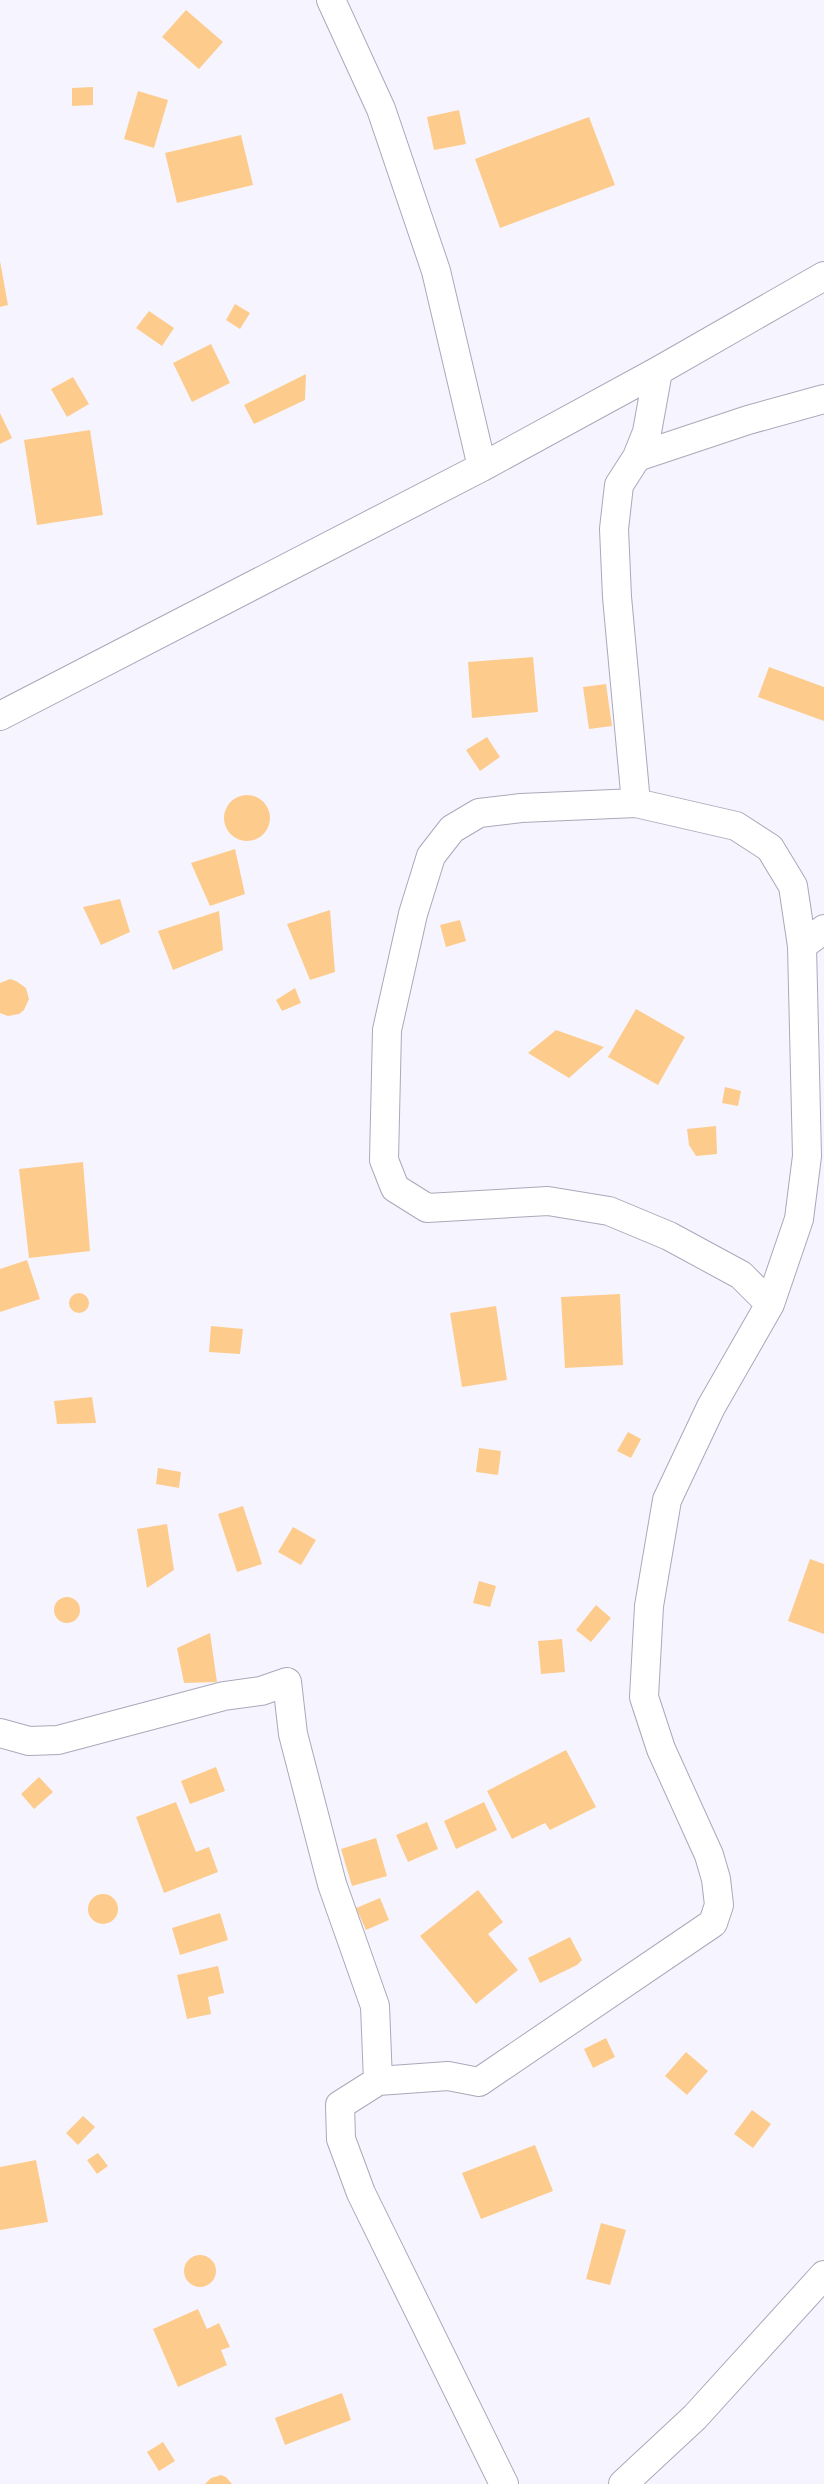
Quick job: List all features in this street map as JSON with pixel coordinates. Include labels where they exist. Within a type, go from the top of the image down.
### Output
[{"type":"street","points":[[331,0],[381,109],[436,271],[482,468]]},
{"type":"street","points":[[0,716],[482,468],[658,371],[824,276]]},
{"type":"street","points":[[636,803],[617,597],[614,529],[619,485],[637,457],[647,432],[658,371]]},
{"type":"street","points":[[637,457],[748,420],[824,399]]},
{"type":"street","points":[[504,2484],[361,2193],[341,2139],[340,2105],[378,2081],[448,2076],[479,2082],[714,1923],[719,1905],[716,1879],[709,1855],[661,1749],[644,1697],[649,1606],[667,1500],[711,1407],[770,1304],[800,1219],[808,1156],[802,946],[793,886],[770,848],[736,826],[636,803],[521,808],[479,813],[452,829],[431,856],[413,914],[387,1030],[384,1160],[395,1188],[427,1208],[548,1201],[609,1211],[669,1236],[741,1275],[770,1304]]},
{"type":"street","points":[[802,946],[824,929]]},
{"type":"street","points":[[0,1733],[29,1741],[58,1740],[224,1696],[261,1691],[287,1682],[293,1734],[332,1884],[375,2006],[378,2081]]},
{"type":"street","points":[[623,2484],[695,2417],[824,2275]]},
{"type":"building","points":[[186,10],[223,42],[199,69],[162,37]]},
{"type":"building","points":[[93,87],[93,105],[72,106],[72,88]]},
{"type":"building","points":[[138,91],[168,100],[154,148],[124,139]]},
{"type":"building","points":[[459,110],[466,144],[434,150],[427,117]]},
{"type":"building","points":[[589,117],[615,185],[500,228],[475,159]]},
{"type":"building","points":[[241,135],[253,185],[177,203],[165,153]]},
{"type":"building","points":[[0,261],[8,305],[0,307]]},
{"type":"building","points":[[235,304],[250,313],[240,329],[226,320]]},
{"type":"building","points":[[149,311],[174,328],[162,346],[136,328]]},
{"type":"building","points":[[211,344],[230,383],[192,402],[173,363]]},
{"type":"building","points":[[306,374],[305,400],[254,424],[244,405]]},
{"type":"building","points":[[73,377],[89,404],[67,417],[51,389]]},
{"type":"building","points":[[0,413],[12,438],[0,444]]},
{"type":"building","points":[[90,430],[103,515],[37,525],[24,440]]},
{"type":"building","points":[[533,657],[538,712],[472,718],[468,662]]},
{"type":"building","points":[[769,667],[824,687],[824,721],[758,697]]},
{"type":"building","points":[[606,684],[612,726],[589,729],[583,687]]},
{"type":"building","points":[[487,737],[500,757],[480,771],[466,750]]},
{"type":"building","points":[[247,795],[260,799],[266,805],[270,818],[266,831],[260,837],[247,841],[234,837],[228,831],[224,818],[228,805],[234,799]]},
{"type":"building","points":[[235,849],[245,894],[210,906],[191,863]]},
{"type":"building","points":[[120,899],[130,932],[101,945],[83,907]]},
{"type":"building","points":[[330,910],[335,972],[310,980],[287,924]]},
{"type":"building","points":[[219,911],[223,950],[173,970],[158,931]]},
{"type":"building","points":[[460,920],[466,941],[446,947],[440,925]]},
{"type":"building","points":[[10,979],[26,988],[29,999],[24,1010],[19,1014],[8,1016],[0,1013],[0,983]]},
{"type":"building","points":[[295,988],[301,1003],[282,1011],[276,1000]]},
{"type":"building","points":[[636,1009],[685,1037],[658,1085],[608,1057]]},
{"type":"building","points":[[556,1030],[604,1047],[569,1078],[528,1053]]},
{"type":"building","points":[[725,1087],[741,1091],[738,1106],[722,1103]]},
{"type":"building","points":[[716,1126],[717,1154],[696,1156],[689,1145],[687,1129]]},
{"type":"building","points":[[83,1162],[90,1251],[29,1258],[19,1169]]},
{"type":"building","points":[[27,1260],[40,1299],[0,1312],[0,1269]]},
{"type":"building","points":[[79,1293],[86,1296],[89,1303],[86,1310],[79,1313],[72,1310],[69,1303],[72,1296]]},
{"type":"building","points":[[620,1294],[623,1365],[565,1368],[561,1297]]},
{"type":"building","points":[[496,1306],[507,1380],[462,1387],[450,1313]]},
{"type":"building","points":[[211,1326],[243,1329],[240,1354],[209,1352]]},
{"type":"building","points":[[92,1397],[96,1423],[57,1424],[54,1401]]},
{"type":"building","points":[[628,1432],[641,1439],[631,1458],[617,1451]]},
{"type":"building","points":[[479,1448],[501,1451],[498,1475],[476,1472]]},
{"type":"building","points":[[158,1468],[181,1472],[179,1488],[156,1484]]},
{"type":"building","points":[[243,1506],[262,1564],[237,1572],[218,1514]]},
{"type":"building","points":[[167,1524],[174,1570],[147,1588],[137,1529]]},
{"type":"building","points":[[293,1527],[316,1540],[301,1565],[278,1552]]},
{"type":"building","points":[[810,1559],[824,1564],[824,1634],[788,1621]]},
{"type":"building","points":[[479,1581],[496,1586],[490,1607],[473,1603]]},
{"type":"building","points":[[67,1597],[76,1601],[80,1610],[76,1619],[67,1623],[58,1619],[54,1610],[58,1601]]},
{"type":"building","points":[[596,1605],[611,1618],[591,1642],[576,1630]]},
{"type":"building","points":[[210,1633],[217,1682],[184,1683],[177,1648]]},
{"type":"building","points":[[562,1639],[565,1672],[541,1674],[538,1641]]},
{"type":"building","points":[[566,1750],[596,1807],[550,1830],[545,1823],[512,1839],[487,1791]]},
{"type":"building","points":[[216,1767],[225,1791],[190,1804],[181,1781]]},
{"type":"building","points":[[39,1777],[53,1792],[34,1809],[21,1794]]},
{"type":"building","points":[[176,1802],[196,1852],[209,1847],[218,1872],[164,1893],[136,1817]]},
{"type":"building","points":[[484,1802],[497,1830],[456,1849],[444,1821]]},
{"type":"building","points":[[427,1822],[438,1849],[408,1862],[396,1835]]},
{"type":"building","points":[[376,1838],[387,1876],[352,1886],[341,1849]]},
{"type":"building","points":[[478,1890],[503,1922],[488,1934],[518,1970],[476,2004],[420,1936]]},
{"type":"building","points":[[103,1894],[114,1898],[118,1909],[114,1920],[103,1924],[92,1920],[88,1909],[92,1898]]},
{"type":"building","points":[[380,1898],[389,1920],[366,1930],[356,1908]]},
{"type":"building","points":[[220,1913],[228,1940],[180,1955],[172,1928]]},
{"type":"building","points":[[570,1937],[582,1960],[577,1965],[540,1983],[528,1958]]},
{"type":"building","points":[[218,1966],[224,1993],[208,1997],[211,2014],[187,2019],[177,1975]]},
{"type":"building","points":[[606,2038],[615,2057],[593,2068],[584,2049]]},
{"type":"building","points":[[686,2052],[708,2071],[687,2095],[665,2076]]},
{"type":"building","points":[[752,2110],[771,2124],[753,2148],[734,2134]]},
{"type":"building","points":[[83,2116],[95,2127],[78,2145],[66,2133]]},
{"type":"building","points":[[535,2145],[553,2191],[481,2219],[462,2173]]},
{"type":"building","points":[[98,2153],[108,2166],[97,2174],[87,2160]]},
{"type":"building","points":[[36,2160],[48,2222],[0,2230],[0,2167]]},
{"type":"building","points":[[601,2223],[626,2230],[610,2285],[586,2279]]},
{"type":"building","points":[[200,2255],[206,2256],[211,2260],[215,2265],[215,2277],[211,2282],[206,2286],[200,2287],[194,2286],[189,2282],[185,2277],[184,2271],[185,2265],[189,2260],[194,2256]]},
{"type":"building","points":[[198,2309],[207,2329],[219,2323],[230,2347],[221,2350],[227,2365],[178,2387],[153,2329]]},
{"type":"building","points":[[342,2393],[351,2420],[285,2445],[275,2418]]},
{"type":"building","points":[[163,2442],[175,2461],[159,2471],[147,2452]]},
{"type":"building","points":[[221,2475],[226,2477],[232,2484],[205,2484],[211,2478]]}]
